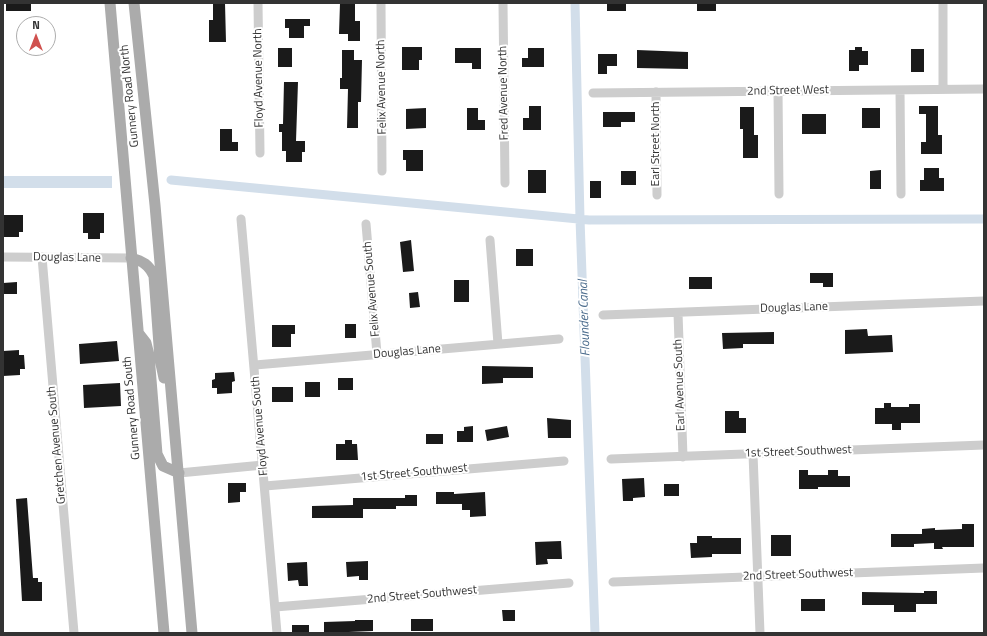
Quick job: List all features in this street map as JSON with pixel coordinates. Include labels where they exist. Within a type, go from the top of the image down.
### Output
[{"type":"main road","name":"Gunnery Road North","points":[[110,3],[125,182]]},
{"type":"main road","points":[[127,3],[138,95],[145,110]]},
{"type":"main road","name":"Gunnery Road North","points":[[134,3],[172,392]]},
{"type":"main road","name":"Gunnery Road South","points":[[125,182],[164,633]]},
{"type":"main road","points":[[131,258],[145,263],[151,268],[154,276],[163,376],[172,392],[192,633]]},
{"type":"main road","points":[[138,332],[146,343],[149,355],[157,454],[163,466],[179,473]]},
{"type":"main road","points":[[186,633],[187,563]]},
{"type":"street","name":"Floyd Avenue North","points":[[258,3],[260,153]]},
{"type":"street","name":"Felix Avenue North","points":[[381,3],[382,171]]},
{"type":"street","name":"Fred Avenue North","points":[[503,3],[505,183]]},
{"type":"street","points":[[943,3],[943,89]]},
{"type":"street","name":"2nd Street West","points":[[593,93],[984,89]]},
{"type":"street","points":[[900,90],[901,194]]},
{"type":"street","points":[[778,91],[779,194]]},
{"type":"street","name":"Earl Street North","points":[[656,92],[657,195]]},
{"type":"street","name":"Floyd Avenue South","points":[[241,219],[255,365],[277,633]]},
{"type":"street","name":"Felix Avenue South","points":[[366,224],[377,354]]},
{"type":"street","points":[[490,240],[498,344]]},
{"type":"street","name":"Douglas Lane","points":[[3,257],[131,258]]},
{"type":"street","name":"Gretchen Avenue South","points":[[42,257],[74,633]]},
{"type":"street","name":"Douglas Lane","points":[[603,315],[984,301]]},
{"type":"street","name":"Earl Avenue South","points":[[678,312],[683,457]]},
{"type":"street","name":"Douglas Lane","points":[[255,365],[558,339]]},
{"type":"street","name":"1st Street Southwest","points":[[611,459],[984,445]]},
{"type":"street","points":[[753,454],[760,633]]},
{"type":"street","name":"1st Street Southwest","points":[[265,486],[564,461]]},
{"type":"street","points":[[179,473],[263,465]]},
{"type":"street","name":"2nd Street Southwest","points":[[613,582],[984,568]]},
{"type":"street","name":"2nd Street Southwest","points":[[275,607],[569,583]]},
{"type":"shaded area","points":[[3,176],[112,176],[112,188],[3,188]]},
{"type":"building","points":[[6,3],[31,3],[31,11],[6,11]]},
{"type":"building","points":[[213,3],[225,3],[226,42],[209,42],[209,20],[213,20]]},
{"type":"building","points":[[340,3],[355,3],[355,21],[360,21],[360,41],[348,41],[348,34],[339,34]]},
{"type":"building","points":[[607,3],[626,3],[626,11],[607,11]]},
{"type":"building","points":[[697,3],[716,3],[716,11],[697,11]]},
{"type":"building","points":[[285,19],[310,19],[310,26],[304,26],[304,38],[289,38],[289,28],[285,28]]},
{"type":"building","points":[[402,47],[422,47],[422,60],[419,60],[419,70],[402,70]]},
{"type":"building","points":[[855,47],[862,47],[862,51],[868,51],[868,65],[859,65],[859,71],[849,71],[849,50],[855,50]]},
{"type":"building","points":[[278,48],[292,48],[292,67],[278,67]]},
{"type":"building","points":[[455,48],[481,48],[481,69],[472,69],[472,63],[455,63]]},
{"type":"building","points":[[528,48],[544,48],[544,67],[522,67],[522,58],[528,58]]},
{"type":"building","points":[[911,49],[924,49],[924,72],[911,72]]},
{"type":"building","points":[[342,50],[354,50],[354,60],[362,60],[361,102],[358,102],[358,128],[347,128],[348,89],[340,89],[340,78],[342,78]]},
{"type":"building","points":[[637,50],[688,52],[688,69],[637,68]]},
{"type":"building","points":[[598,54],[617,54],[617,66],[607,66],[607,74],[598,74]]},
{"type":"building","points":[[284,82],[298,82],[296,141],[305,141],[305,152],[302,152],[302,162],[286,162],[286,151],[282,151],[282,132],[279,132],[279,124],[283,124]]},
{"type":"building","points":[[529,106],[541,106],[541,130],[523,130],[523,118],[529,118]]},
{"type":"building","points":[[919,106],[938,106],[938,135],[942,135],[942,154],[921,154],[921,142],[926,142],[926,114],[919,114]]},
{"type":"building","points":[[740,107],[754,107],[754,135],[758,135],[758,158],[743,158],[743,129],[740,129]]},
{"type":"building","points":[[426,108],[426,128],[406,129],[406,109]]},
{"type":"building","points":[[467,108],[478,108],[478,120],[485,120],[485,130],[467,130]]},
{"type":"building","points":[[862,108],[880,108],[880,128],[862,128]]},
{"type":"building","points":[[603,112],[635,112],[635,122],[621,122],[621,127],[603,127]]},
{"type":"building","points":[[802,114],[826,114],[826,134],[802,134]]},
{"type":"building","points":[[220,129],[232,129],[232,142],[238,142],[238,151],[220,151]]},
{"type":"building","points":[[403,150],[423,150],[423,171],[406,171],[406,160],[403,160]]},
{"type":"building","points":[[924,168],[939,168],[939,178],[944,178],[944,191],[920,191],[920,180],[924,180]]},
{"type":"building","points":[[528,170],[546,170],[546,193],[528,193]]},
{"type":"building","points":[[881,170],[881,189],[870,189],[870,171]]},
{"type":"building","points":[[621,171],[636,171],[636,185],[621,185]]},
{"type":"building","points":[[590,181],[601,181],[601,198],[590,198]]},
{"type":"building","points":[[83,213],[104,213],[104,233],[100,233],[100,239],[88,239],[88,233],[83,233]]},
{"type":"building","points":[[3,215],[23,215],[23,232],[19,232],[19,237],[4,237]]},
{"type":"building","points":[[411,240],[414,271],[403,272],[400,242]]},
{"type":"building","points":[[516,249],[533,249],[533,266],[516,266]]},
{"type":"building","points":[[810,273],[833,273],[833,287],[823,287],[823,283],[810,283]]},
{"type":"building","points":[[689,277],[712,277],[712,289],[689,289]]},
{"type":"building","points":[[454,280],[469,280],[469,302],[454,302]]},
{"type":"building","points":[[17,282],[17,294],[3,294],[3,283]]},
{"type":"building","points":[[418,292],[420,307],[410,308],[409,293]]},
{"type":"building","points":[[345,324],[356,324],[356,338],[345,338]]},
{"type":"building","points":[[272,325],[295,325],[295,334],[291,334],[291,347],[272,347]]},
{"type":"building","points":[[867,329],[868,336],[892,335],[893,352],[845,354],[845,330]]},
{"type":"building","points":[[774,332],[774,344],[743,344],[743,348],[723,349],[722,333]]},
{"type":"building","points":[[117,341],[119,361],[80,364],[79,344]]},
{"type":"building","points":[[19,350],[19,355],[24,355],[25,369],[20,369],[20,375],[3,376],[3,351]]},
{"type":"building","points":[[482,366],[533,367],[533,378],[503,378],[503,383],[482,384]]},
{"type":"building","points":[[234,372],[235,381],[232,382],[232,393],[217,394],[217,388],[212,388],[212,380],[215,379],[215,373]]},
{"type":"building","points":[[338,378],[353,378],[353,390],[338,390]]},
{"type":"building","points":[[305,382],[320,382],[320,397],[305,397]]},
{"type":"building","points":[[120,383],[121,406],[84,408],[83,385]]},
{"type":"building","points":[[272,387],[293,387],[293,402],[272,402]]},
{"type":"building","points":[[884,403],[891,403],[891,407],[909,407],[909,404],[920,404],[920,423],[901,423],[901,430],[892,430],[892,424],[875,424],[875,408],[884,408]]},
{"type":"building","points":[[725,411],[739,411],[739,418],[746,418],[746,433],[725,433]]},
{"type":"building","points":[[547,418],[571,420],[571,438],[548,438]]},
{"type":"building","points":[[473,426],[473,442],[457,442],[457,431],[464,431],[464,427]]},
{"type":"building","points":[[507,426],[509,437],[487,441],[485,430]]},
{"type":"building","points":[[426,434],[443,434],[443,444],[426,444]]},
{"type":"building","points":[[345,440],[352,440],[352,444],[357,444],[358,460],[336,460],[336,444],[345,444]]},
{"type":"building","points":[[799,470],[808,470],[808,475],[828,475],[828,470],[838,470],[838,476],[850,476],[850,487],[818,487],[818,489],[799,489]]},
{"type":"building","points":[[644,478],[645,497],[633,498],[633,501],[623,501],[622,479]]},
{"type":"building","points":[[228,483],[246,483],[246,492],[240,492],[240,502],[228,503]]},
{"type":"building","points":[[664,484],[679,484],[679,496],[664,496]]},
{"type":"building","points":[[436,492],[454,492],[454,494],[485,492],[486,516],[470,517],[470,510],[462,510],[462,504],[436,504]]},
{"type":"building","points":[[405,495],[417,495],[417,506],[396,506],[396,509],[363,509],[363,518],[312,518],[312,506],[353,505],[353,498],[405,498]]},
{"type":"building","points":[[27,498],[33,578],[38,578],[38,582],[42,582],[42,601],[22,601],[16,499]]},
{"type":"building","points":[[962,524],[974,524],[974,547],[942,547],[943,549],[934,549],[934,543],[914,544],[914,547],[891,547],[891,534],[922,534],[922,529],[935,528],[935,530],[962,529]]},
{"type":"building","points":[[771,535],[791,535],[791,556],[771,556]]},
{"type":"building","points":[[697,536],[712,536],[712,538],[741,538],[741,554],[712,554],[712,557],[691,558],[690,543],[697,543]]},
{"type":"building","points":[[561,541],[562,559],[547,559],[548,564],[536,565],[535,542]]},
{"type":"building","points":[[368,561],[368,580],[359,580],[359,576],[347,577],[346,562]]},
{"type":"building","points":[[307,562],[308,586],[299,586],[298,580],[288,581],[287,563]]},
{"type":"building","points":[[924,591],[937,591],[937,604],[916,604],[916,612],[894,612],[894,605],[862,605],[862,592],[924,593]]},
{"type":"building","points":[[801,599],[825,599],[825,611],[801,611]]},
{"type":"building","points":[[502,610],[515,610],[515,621],[503,621]]},
{"type":"building","points":[[411,619],[433,619],[433,631],[411,631]]},
{"type":"building","points":[[373,620],[373,631],[324,633],[324,622]]},
{"type":"building","points":[[292,625],[309,625],[309,633],[292,633]]},
{"type":"waterway","name":"Flounder Canal","points":[[575,3],[580,219],[595,633]]},
{"type":"waterway","name":"Flounder Canal","points":[[171,180],[589,220],[984,219]]}]
